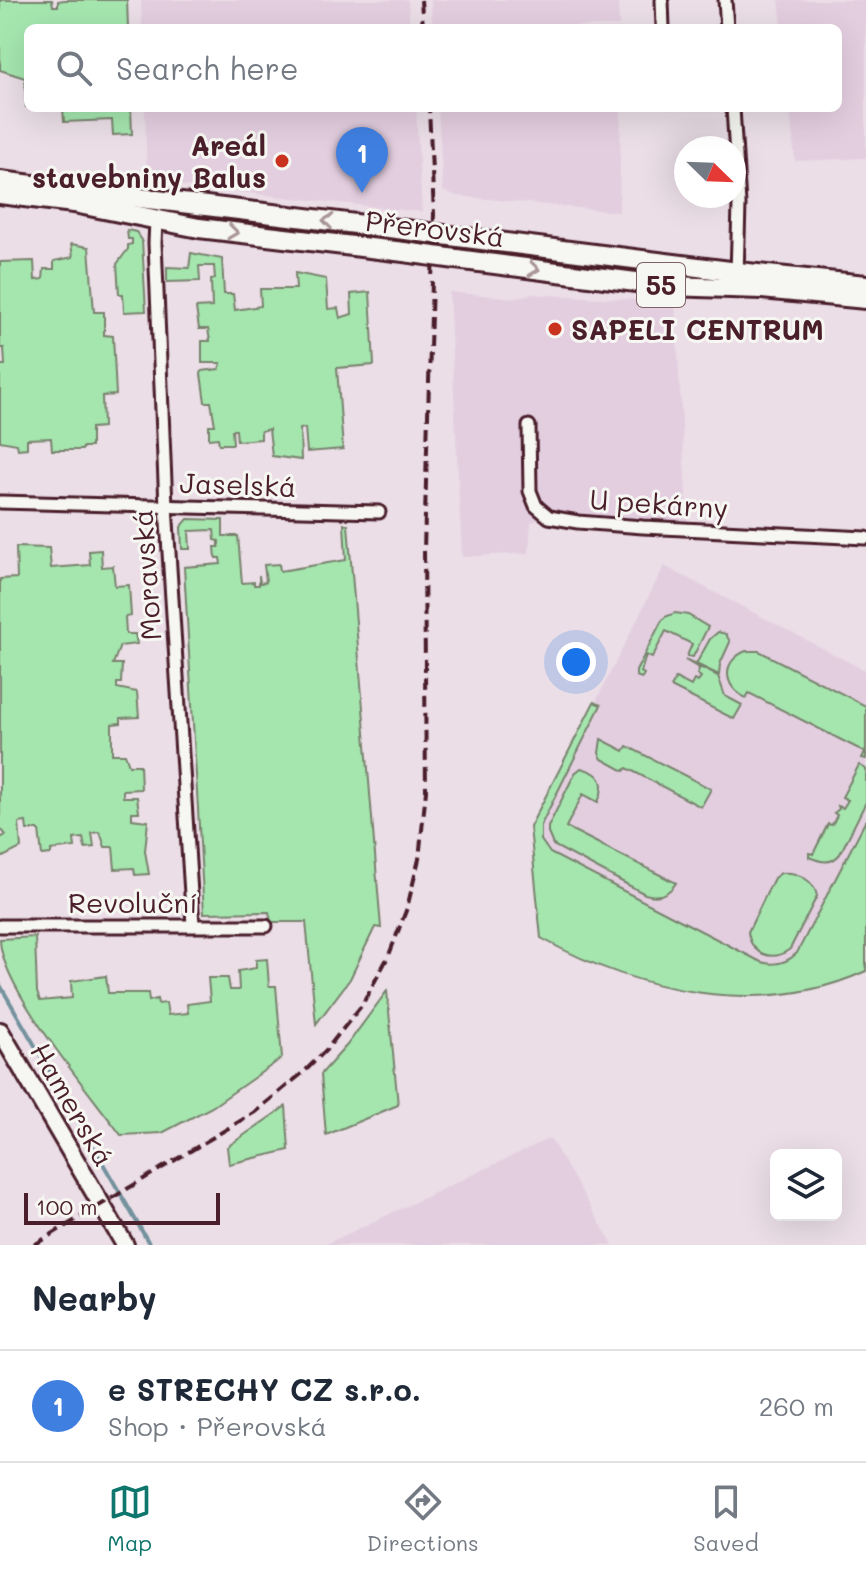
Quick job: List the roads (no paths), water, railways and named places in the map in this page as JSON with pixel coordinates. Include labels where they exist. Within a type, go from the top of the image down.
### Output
[{"type":"main road","name":"Přerovská","points":[[0,181],[458,237],[866,299]]},
{"type":"main road","name":"Přerovská","points":[[0,194],[74,203],[156,221],[667,286],[737,279],[866,285]]},
{"type":"street","points":[[662,0],[663,24]]},
{"type":"street","points":[[725,0],[727,24]]},
{"type":"street","points":[[733,112],[739,204],[737,279]]},
{"type":"street","name":"Moravská","points":[[156,221],[166,506],[193,925]]},
{"type":"street","name":"U pekárny","points":[[529,426],[530,491],[536,506],[549,517],[658,528],[866,538]]},
{"type":"street","name":"Jaselská","points":[[0,502],[379,512]]},
{"type":"street","name":"Revoluční","points":[[0,926],[266,926]]},
{"type":"street","name":"Hamerská","points":[[0,1031],[125,1245]]},
{"type":"waterway","points":[[0,985],[150,1245]]},
{"type":"railway","points":[[421,0],[423,24]]},
{"type":"railway","points":[[34,1245],[255,1112],[305,1071],[362,1005],[389,955],[407,908],[419,859],[426,791],[424,549],[434,214],[429,112]]},
{"type":"place","name":"Areál stavebniny Balus","points":[[282,161]]},
{"type":"place","name":"e STRECHY CZ s.r.o.","points":[[362,193]]},
{"type":"place","name":"SAPELI CENTRUM","points":[[555,329]]}]
